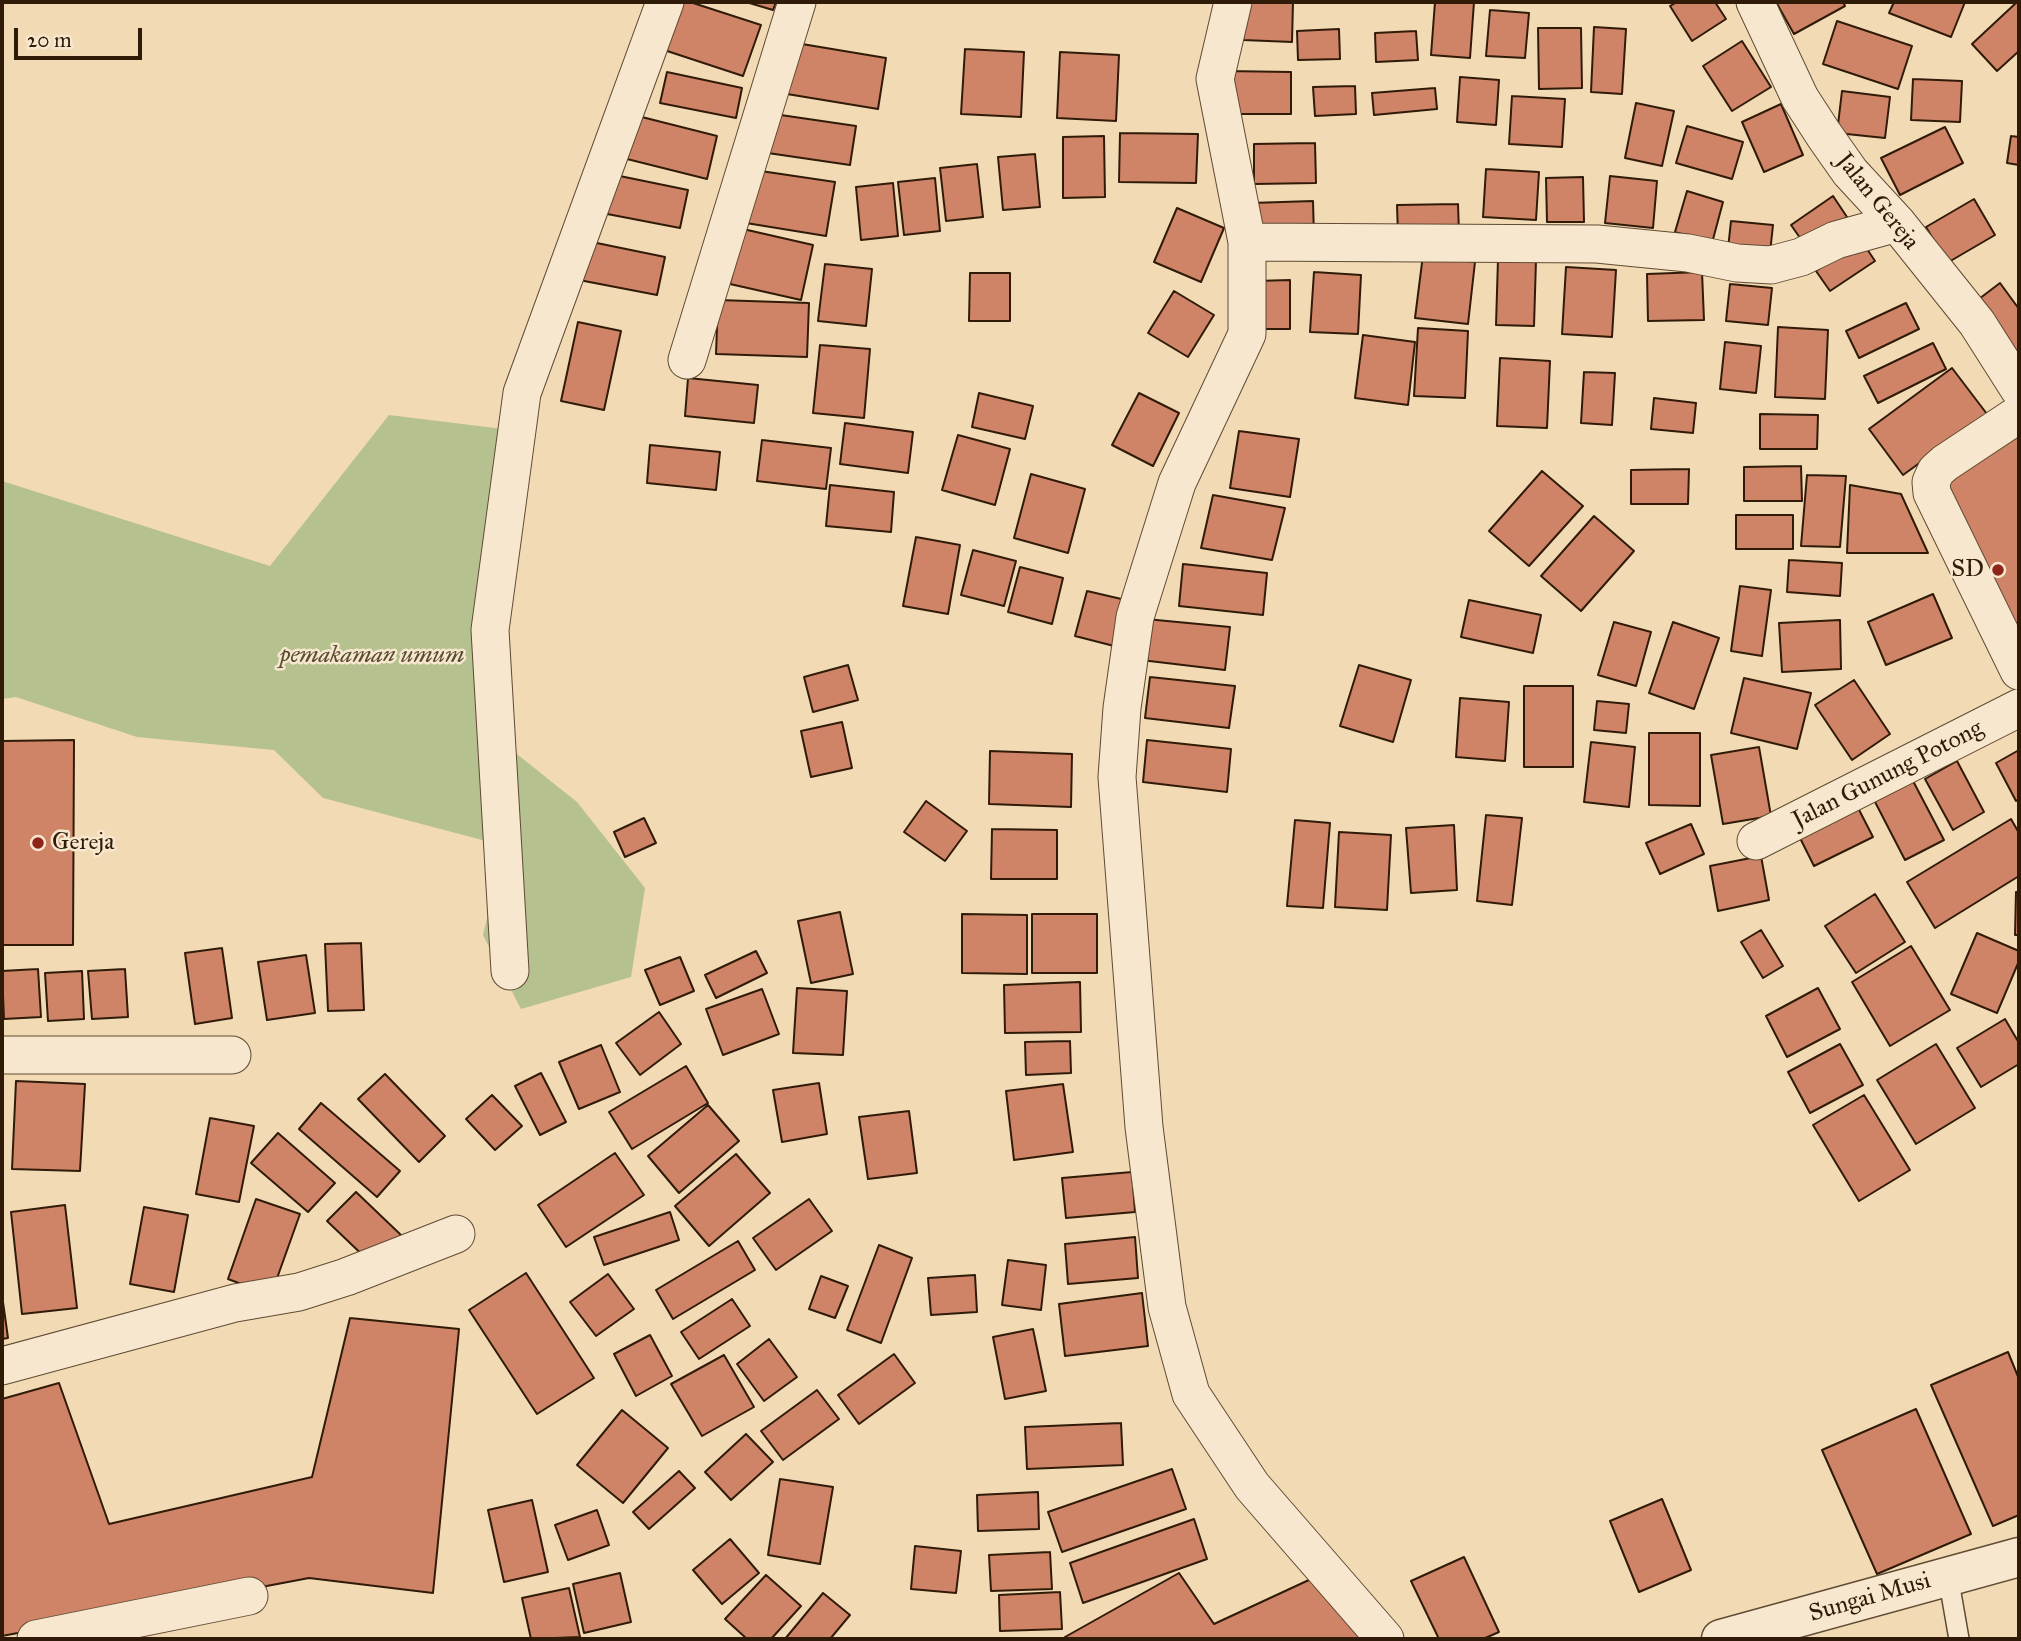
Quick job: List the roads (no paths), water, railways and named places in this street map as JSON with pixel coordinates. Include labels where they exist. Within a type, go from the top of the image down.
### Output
[{"type":"street","points":[[510,971],[490,630],[522,393],[665,2]]},
{"type":"street","points":[[687,360],[797,2]]},
{"type":"street","points":[[1233,2],[1215,79],[1247,242],[1247,334],[1177,483],[1135,617],[1122,708],[1117,777],[1144,1128],[1167,1307],[1191,1394],[1252,1486],[1385,1639]]},
{"type":"street","name":"Jalan Gereja","points":[[1755,2],[1800,98],[1850,172],[1897,223],[1977,323],[2019,389]]},
{"type":"street","points":[[1247,242],[1597,244],[1771,265],[1801,257],[1836,240],[1897,223]]},
{"type":"street","points":[[2019,414],[1945,463],[1936,471],[1931,482],[1932,493],[2019,671]]},
{"type":"street","name":"Jalan Gunung Potong","points":[[1756,841],[2019,708]]},
{"type":"street","points":[[2,1055],[232,1055]]},
{"type":"street","points":[[2,1366],[235,1303],[299,1292],[391,1261],[456,1234]]},
{"type":"street","name":"Sungai Musi","points":[[1721,1639],[2019,1557]]},
{"type":"street","points":[[36,1639],[249,1596]]},
{"type":"lane","points":[[1948,1576],[1959,1639]]},
{"type":"place","name":"SD","points":[[1998,570]]},
{"type":"place","name":"Gereja","points":[[38,843]]},
{"type":"park label","name":"pemakaman umum","points":[[372,656]]}]
